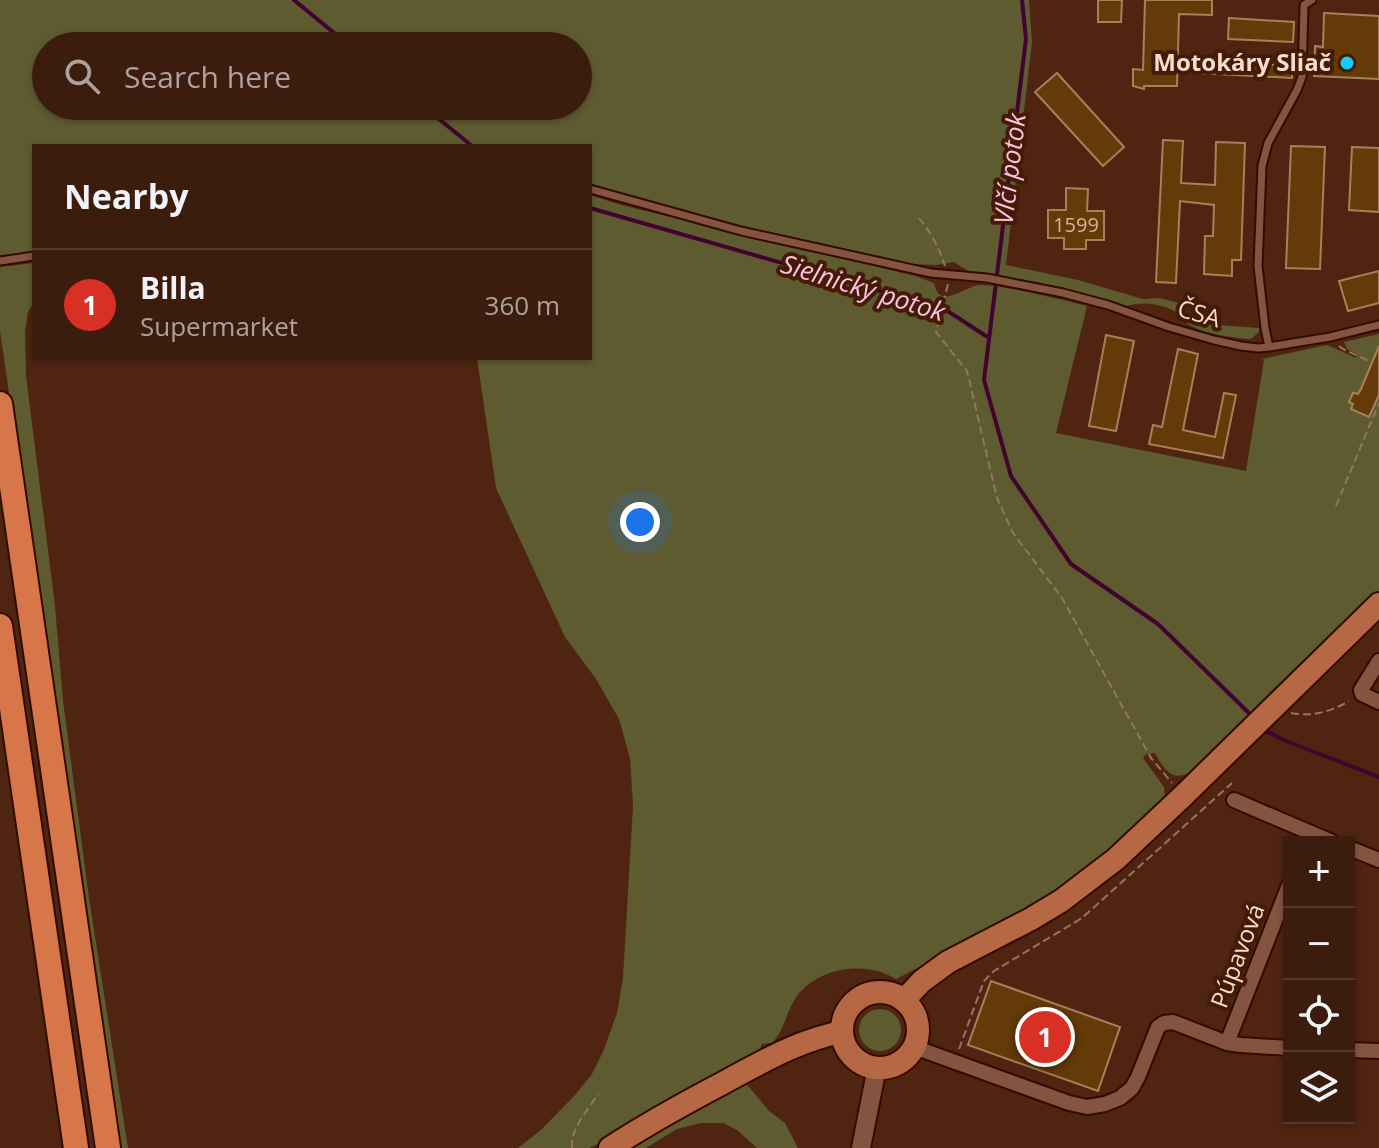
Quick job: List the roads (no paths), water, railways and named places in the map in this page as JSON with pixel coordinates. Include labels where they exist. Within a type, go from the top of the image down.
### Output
[{"type":"highway","points":[[0,404],[108,1148]]},
{"type":"highway","points":[[0,626],[76,1148]]},
{"type":"main road","points":[[904,1000],[922,981],[948,962],[1031,919],[1084,885],[1125,851],[1379,604]]},
{"type":"main road","points":[[873,992],[884,992],[904,1000],[918,1025],[914,1047],[905,1058],[892,1066],[877,1067],[857,1060],[849,1052],[842,1032],[847,1011],[854,1002],[873,992]]},
{"type":"main road","points":[[610,1148],[786,1050],[821,1036],[842,1032]]},
{"type":"street","points":[[1379,661],[1363,685],[1362,694],[1379,702]]},
{"type":"street","points":[[1234,800],[1304,836]]},
{"type":"street","points":[[1355,850],[1379,860]]},
{"type":"street","name":"Púpavová","points":[[1227,1043],[1283,900]]},
{"type":"street","points":[[914,1047],[1087,1107],[1120,1098],[1132,1088],[1153,1037],[1164,1023],[1173,1022],[1227,1043],[1283,1048]]},
{"type":"street","points":[[1355,1050],[1379,1051]]},
{"type":"street","points":[[861,1148],[877,1067]]},
{"type":"lane","points":[[1269,347],[1258,266],[1262,166],[1268,143],[1302,77],[1304,5],[1312,0]]},
{"type":"lane","name":"ČSA","points":[[592,190],[741,231],[948,275],[987,278],[1063,293],[1214,340],[1258,348],[1330,337],[1379,325]]},
{"type":"lane","points":[[0,261],[32,256]]},
{"type":"waterway","name":"Sielnický potok","points":[[294,0],[333,32]]},
{"type":"waterway","name":"Sielnický potok","points":[[1022,0],[1026,39],[984,380],[1011,476],[1071,564],[1158,624],[1254,718]]},
{"type":"waterway","name":"Sielnický potok","points":[[440,120],[470,144]]},
{"type":"waterway","name":"Sielnický potok","points":[[592,209],[946,310],[989,338]]},
{"type":"waterway","name":"Sielnický potok","points":[[1263,727],[1286,741],[1379,777]]},
{"type":"place","name":"Motokáry Sliač","points":[[1347,63]]},
{"type":"place","name":"Billa","points":[[1045,1037]]},
{"type":"water label","name":"Vlčí potok","points":[[1010,169]]}]
